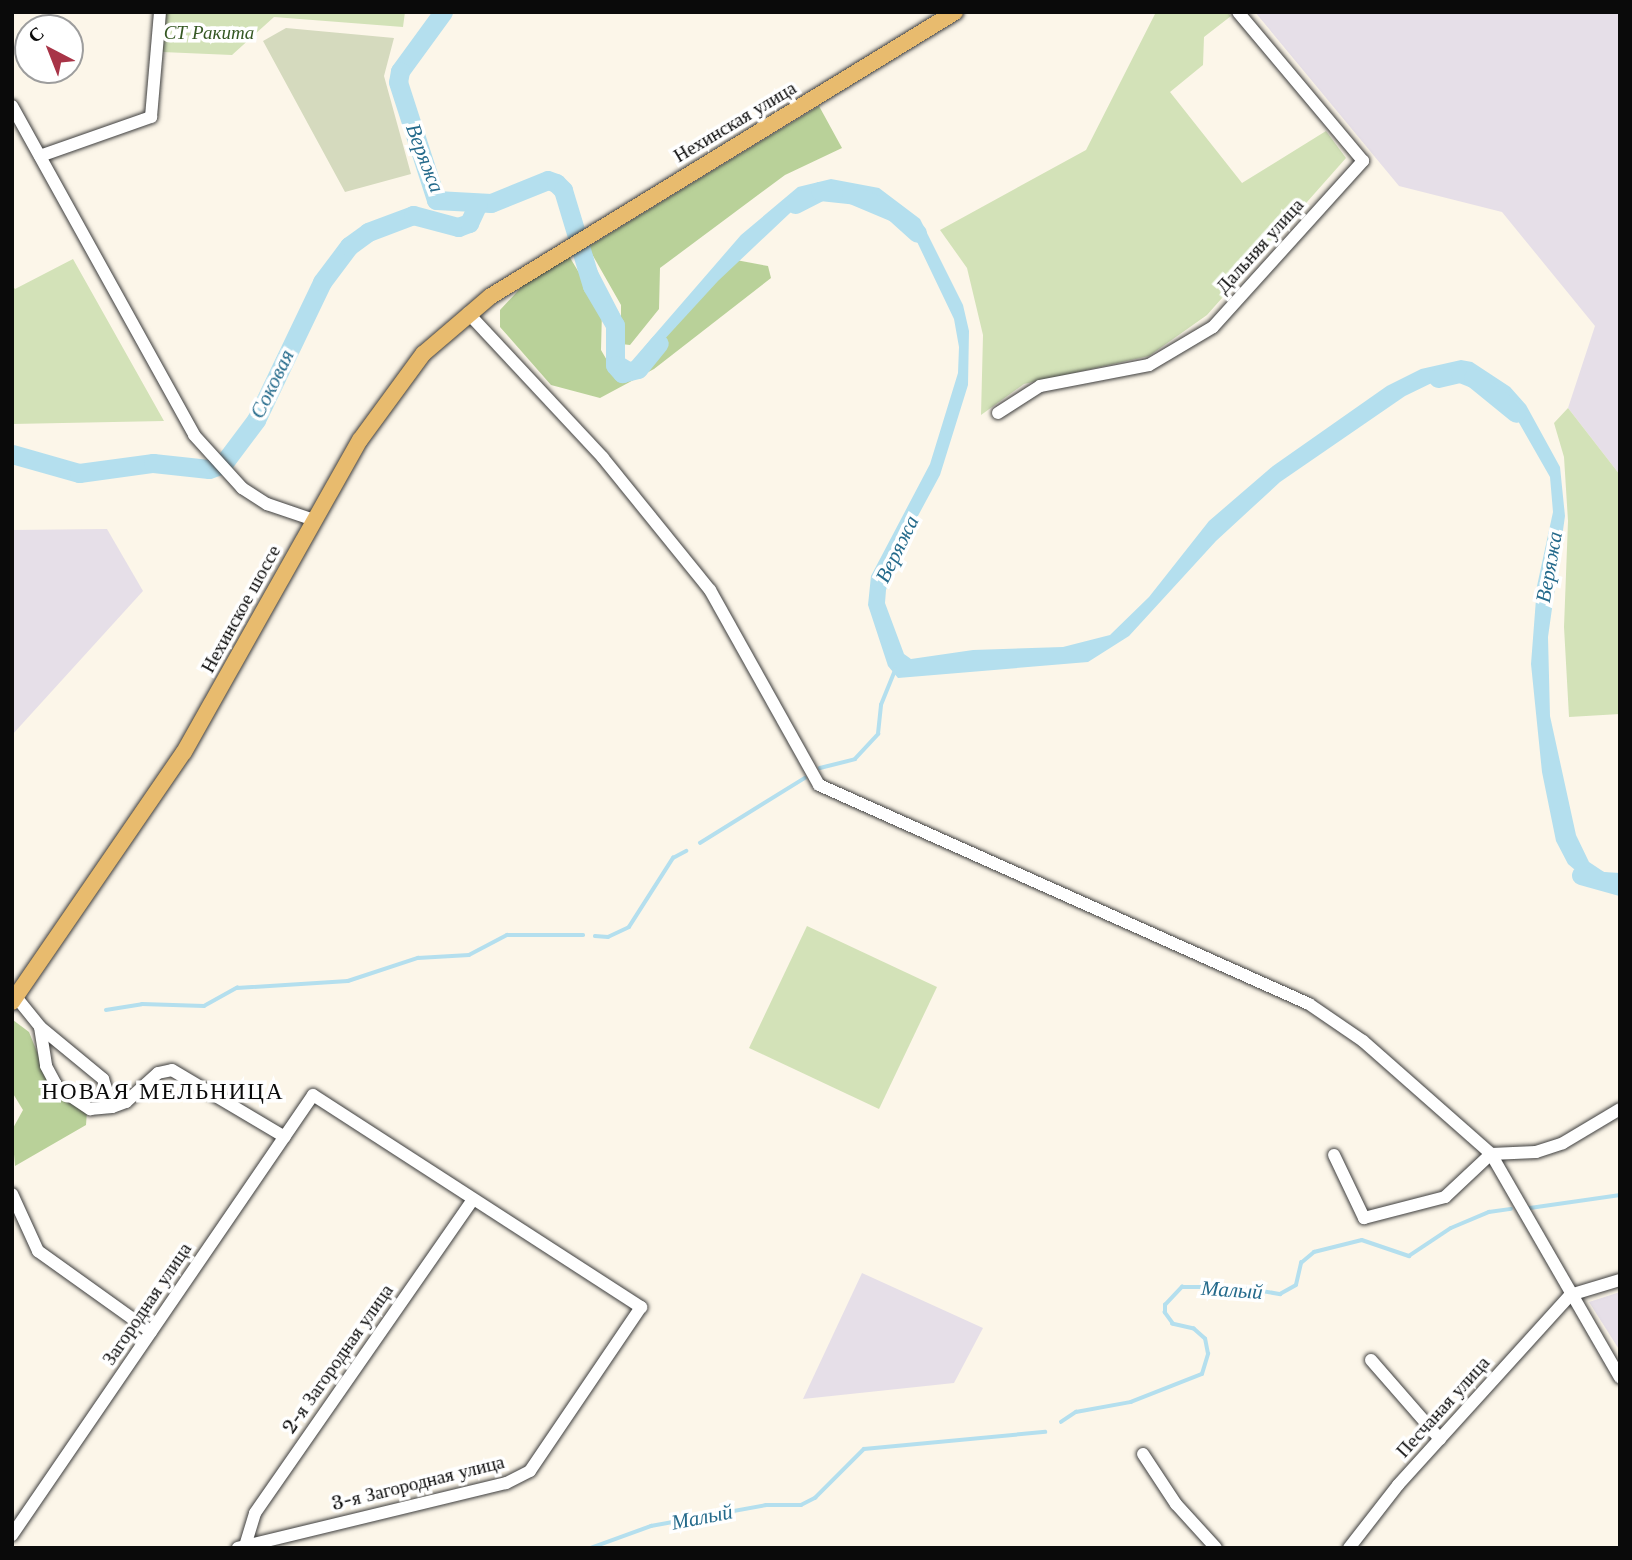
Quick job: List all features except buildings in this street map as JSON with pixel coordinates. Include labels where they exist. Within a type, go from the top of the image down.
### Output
[{"type":"main road","name":"Нехинская улица","points":[[537,267],[955,12]]},
{"type":"main road","name":"Нехинское шоссе","points":[[14,999],[206,717],[314,520],[393,390],[468,313],[537,267]]},
{"type":"street","points":[[40,156],[151,117],[160,12]]},
{"type":"street","name":"Дальняя улица","points":[[998,413],[1040,386],[1149,365],[1213,327],[1363,161],[1238,12]]},
{"type":"street","points":[[12,106],[194,435],[243,488],[267,504],[314,520]]},
{"type":"street","points":[[468,313],[603,458],[710,590],[819,785],[1309,1004],[1363,1041],[1491,1154],[1570,1295],[1620,1377]]},
{"type":"street","points":[[14,999],[40,1027],[103,1079],[112,1107]]},
{"type":"street","points":[[40,1027],[46,1066],[57,1087],[90,1109],[112,1107],[126,1102],[158,1073],[172,1070],[285,1137]]},
{"type":"street","name":"Загородная улица","points":[[12,1535],[313,1095],[473,1199]]},
{"type":"street","points":[[1334,1155],[1364,1218],[1445,1197],[1491,1154],[1511,1156],[1554,1146],[1620,1109]]},
{"type":"street","points":[[12,1194],[38,1251],[151,1332]]},
{"type":"street","name":"3-я Загородная улица","points":[[241,1547],[506,1483],[530,1471],[641,1307],[473,1199]]},
{"type":"street","name":"2-я Загородная улица","points":[[241,1547],[255,1513],[473,1199]]},
{"type":"street","points":[[1570,1295],[1620,1280]]},
{"type":"street","name":"Песчаная улица","points":[[1349,1548],[1440,1439],[1570,1295]]},
{"type":"street","points":[[1371,1360],[1440,1439]]},
{"type":"street","points":[[1143,1454],[1176,1504],[1216,1548]]},
{"type":"shaded area","points":[[1255,12],[1620,12],[1620,475],[1568,408],[1595,326],[1502,212],[1399,186]]},
{"type":"shaded area","points":[[107,529],[143,591],[12,735],[12,530]]},
{"type":"shaded area","points":[[862,1273],[983,1328],[954,1383],[803,1399]]},
{"type":"shaded area","points":[[1620,1292],[1620,1351],[1589,1302]]},
{"type":"green space","name":"СТ Ракита","points":[[166,12],[405,12],[403,27],[274,17],[232,55],[162,52]]},
{"type":"green space","points":[[1156,12],[1227,12],[1231,16],[1204,37],[1203,65],[1170,92],[1242,183],[1326,131],[1346,158],[1207,315],[1149,356],[1024,384],[981,415],[983,335],[967,268],[940,230],[1086,150]]},
{"type":"green space","points":[[286,28],[394,38],[384,76],[411,174],[345,192],[263,41]]},
{"type":"green space","points":[[819,106],[842,148],[785,175],[660,268],[659,309],[630,345],[621,344],[621,305],[588,247]]},
{"type":"green space","points":[[569,256],[602,311],[601,350],[612,369],[642,361],[736,260],[768,266],[771,278],[654,369],[600,398],[551,385],[500,327],[500,310],[529,279]]},
{"type":"green space","points":[[73,259],[164,421],[12,424],[12,285],[15,289]]},
{"type":"green space","points":[[1568,408],[1620,475],[1620,714],[1569,717],[1564,627],[1568,521],[1564,457],[1554,423]]},
{"type":"green space","points":[[807,926],[937,987],[879,1109],[749,1048]]},
{"type":"green space","points":[[13,1020],[29,1032],[53,1092],[87,1111],[86,1125],[15,1166],[12,1130],[23,1110],[12,1092]]},
{"type":"water","points":[[831,179],[879,188],[920,219],[963,305],[969,331],[968,385],[940,475],[898,553],[886,590],[885,603],[904,654],[911,659],[973,650],[1063,647],[1110,635],[1149,597],[1209,521],[1273,466],[1387,386],[1421,369],[1461,360],[1472,362],[1510,387],[1526,405],[1560,467],[1565,516],[1548,637],[1550,716],[1576,835],[1589,862],[1604,872],[1620,873],[1620,886],[1588,881],[1568,864],[1556,841],[1542,772],[1531,664],[1537,586],[1553,512],[1550,477],[1510,407],[1498,393],[1463,373],[1442,378],[1405,396],[1280,482],[1216,541],[1129,636],[1088,662],[898,678],[888,666],[868,605],[871,576],[930,464],[958,373],[959,347],[954,319],[909,225],[886,207],[858,197],[820,191],[807,197],[718,281],[640,366],[631,369],[614,360],[614,324],[580,262],[590,256],[621,316],[621,356],[631,362],[741,235],[798,187]]},
{"type":"waterway","name":"Веряжа","points":[[443,12],[400,71],[398,82],[436,200],[491,203],[548,180],[556,183],[563,190],[592,286],[615,325],[615,365],[622,373],[638,369],[659,343]]},
{"type":"waterway","name":"Веряжа","points":[[795,204],[820,191],[851,194],[894,212],[917,233]]},
{"type":"waterway","name":"Соковая","points":[[12,454],[79,473],[153,463],[209,469],[223,464],[256,420],[322,282],[349,246],[368,232],[413,215],[458,227],[469,223],[478,204]]},
{"type":"waterway","name":"Веряжа","points":[[1438,378],[1460,373],[1473,378],[1516,413]]},
{"type":"waterway","points":[[820,768],[855,759],[878,734],[881,705],[895,670]]},
{"type":"waterway","points":[[700,843],[805,778]]},
{"type":"waterway","points":[[595,936],[608,937],[629,927],[673,858],[686,851]]},
{"type":"waterway","name":"Веряжа","points":[[1581,875],[1620,886]]},
{"type":"waterway","points":[[106,1010],[142,1004],[204,1006],[237,988],[348,981],[418,958],[469,955],[507,935],[583,935]]},
{"type":"waterway","name":"Малый","points":[[1530,1208],[1620,1195]]},
{"type":"waterway","name":"Малый","points":[[1061,1422],[1076,1412],[1131,1402],[1202,1374],[1208,1354],[1205,1339],[1194,1329],[1173,1324],[1165,1313],[1165,1305],[1182,1287],[1238,1287],[1280,1294],[1296,1285],[1301,1263],[1314,1252],[1362,1240],[1409,1256],[1451,1228],[1489,1212],[1511,1209]]},
{"type":"waterway","name":"Малый","points":[[591,1548],[651,1526],[766,1505],[801,1505],[815,1498],[864,1449],[1045,1432]]},
{"type":"district","name":"НОВАЯ МЕЛЬНИЦА","points":[[163,1091]]}]
